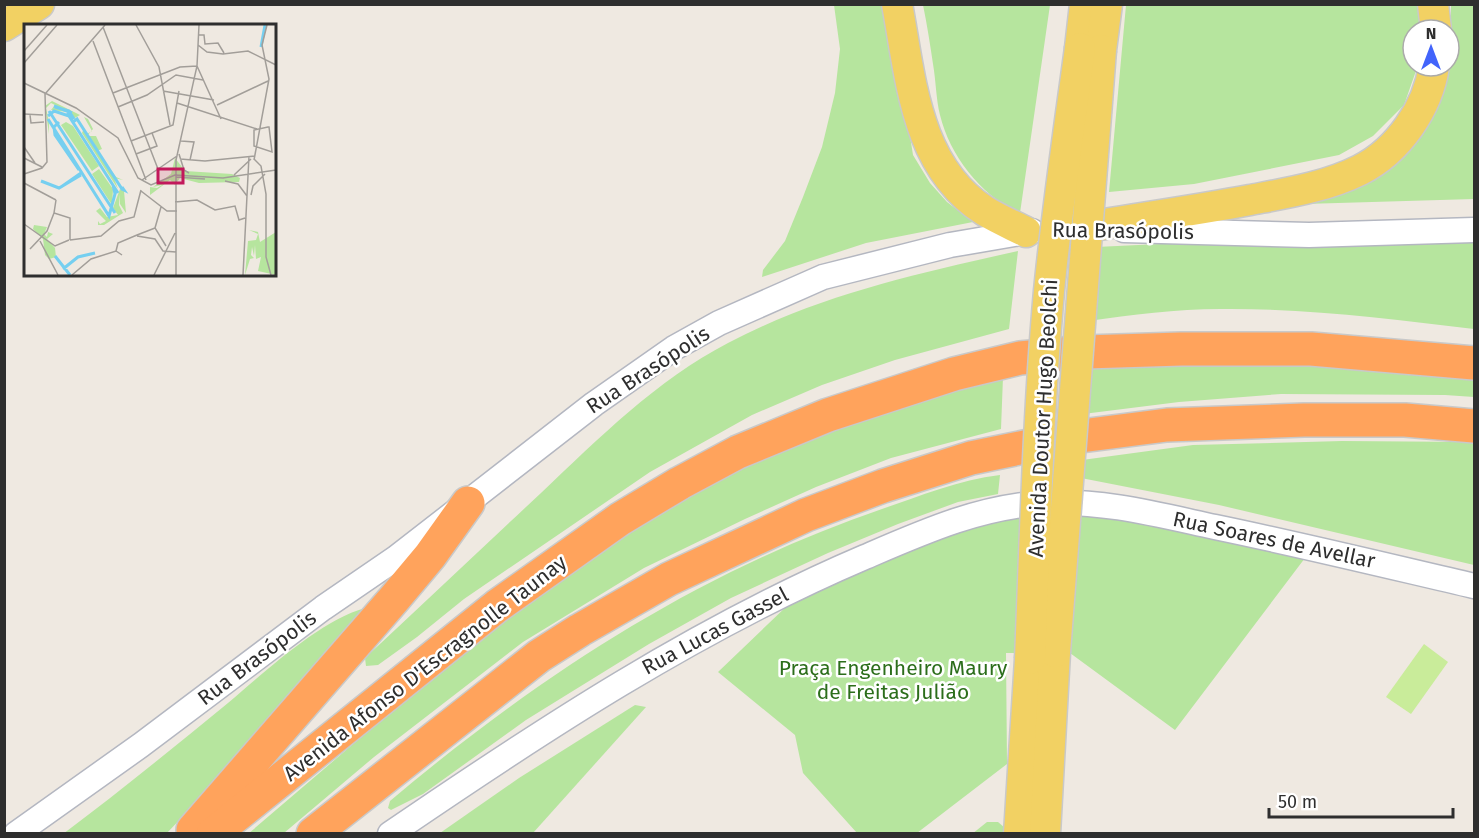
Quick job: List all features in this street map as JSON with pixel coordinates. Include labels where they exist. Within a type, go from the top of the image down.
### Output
[{"type":"highway","name":"Avenida Afonso D'Escragnolle Taunay","points":[[213,834],[497,606],[620,519],[738,452],[828,415],[954,374],[1020,358],[1085,352],[1181,349],[1311,350],[1474,363]]},
{"type":"highway","points":[[313,834],[539,656],[669,579],[806,515],[883,486],[971,458],[1072,437],[1167,425],[1211,422],[1405,420],[1474,426]]},
{"type":"highway","points":[[190,834],[402,590],[468,503]]},
{"type":"main road","points":[[4,26],[39,4]]},
{"type":"main road","points":[[897,4],[920,121],[930,148],[947,176],[965,195],[984,210],[1026,231]]},
{"type":"main road","name":"Avenida Doutor Hugo Beolchi","points":[[1019,834],[1042,656],[1090,49],[1085,4]]},
{"type":"main road","name":"Avenida Doutor Hugo Beolchi","points":[[1090,49],[1107,4]]},
{"type":"main road","points":[[1074,229],[1295,191],[1332,182],[1361,170],[1382,155],[1417,115],[1432,78]]},
{"type":"main road","name":"Avenida Doutor Hugo Beolchi","points":[[1042,656],[1046,834]]},
{"type":"street","name":"Rua Brasópolis","points":[[16,834],[141,745],[468,503],[594,404],[674,348],[719,323],[823,277],[950,245],[1026,231],[1074,229],[1309,235],[1474,230]]},
{"type":"street","name":"Rua Soares de Avellar","points":[[1071,503],[1139,511],[1474,586]]},
{"type":"street","name":"Rua Lucas Gassel","points":[[390,834],[567,716],[656,661],[740,615],[838,568],[922,532],[960,519],[1019,505],[1071,503]]},
{"type":"green space","points":[[834,5],[889,5],[913,155],[930,183],[947,202],[973,222],[866,243],[762,277],[763,270],[785,241],[822,147],[835,93],[840,49]]},
{"type":"green space","points":[[923,5],[1050,5],[1020,213],[1006,206],[980,185],[959,160],[951,145],[939,109]]},
{"type":"green space","points":[[1126,5],[1420,5],[1421,18],[1401,18],[1401,78],[1414,78],[1404,105],[1373,136],[1339,155],[1194,184],[1109,192]]},
{"type":"green space","points":[[1451,5],[1474,5],[1474,199],[1266,205],[1426,127],[1441,99],[1447,78],[1461,78],[1461,18],[1451,18]]},
{"type":"green space","points":[[1474,239],[1474,329],[1347,315],[1252,309],[1170,311],[1088,321],[1096,247],[1244,240]]},
{"type":"green space","points":[[1018,251],[1009,329],[895,360],[822,385],[752,415],[650,472],[464,599],[378,665],[366,666],[365,658],[607,431],[653,392],[702,358],[728,343],[798,311],[870,287]]},
{"type":"green space","points":[[1083,358],[1474,372],[1474,397],[1281,394],[1179,402],[1083,414]]},
{"type":"green space","points":[[1003,377],[1001,429],[891,458],[816,487],[644,568],[523,642],[374,757],[284,833],[248,834],[469,645],[644,520],[760,457],[833,427]]},
{"type":"green space","points":[[1342,441],[1474,442],[1474,565],[1219,505],[1081,478],[1082,460],[1193,445]]},
{"type":"green space","points":[[1000,475],[998,494],[958,502],[898,524],[828,553],[731,598],[649,644],[526,720],[423,794],[391,810],[388,808],[390,801],[503,712],[562,670],[684,596],[814,535],[940,489]]},
{"type":"green space","name":"Praça Engenheiro Maury de Freitas Julião","points":[[1066,511],[1126,517],[1305,558],[1175,730],[1070,653],[1006,653],[1007,764],[917,833],[857,833],[803,773],[795,735],[718,672],[789,604],[915,546],[995,518]]},
{"type":"green space","points":[[365,608],[207,791],[167,833],[63,834],[293,649],[329,624]]},
{"type":"green space","points":[[1424,644],[1448,662],[1411,714],[1386,697]]},
{"type":"green space","points":[[635,705],[646,707],[533,833],[440,833],[519,778]]},
{"type":"green space","points":[[987,822],[998,822],[1005,828],[1004,833],[972,834]]},
{"type":"railway","points":[[1023,664],[1033,409],[1042,268],[1073,46]]},
{"type":"railway","points":[[1036,665],[1054,270],[1085,48]]}]
